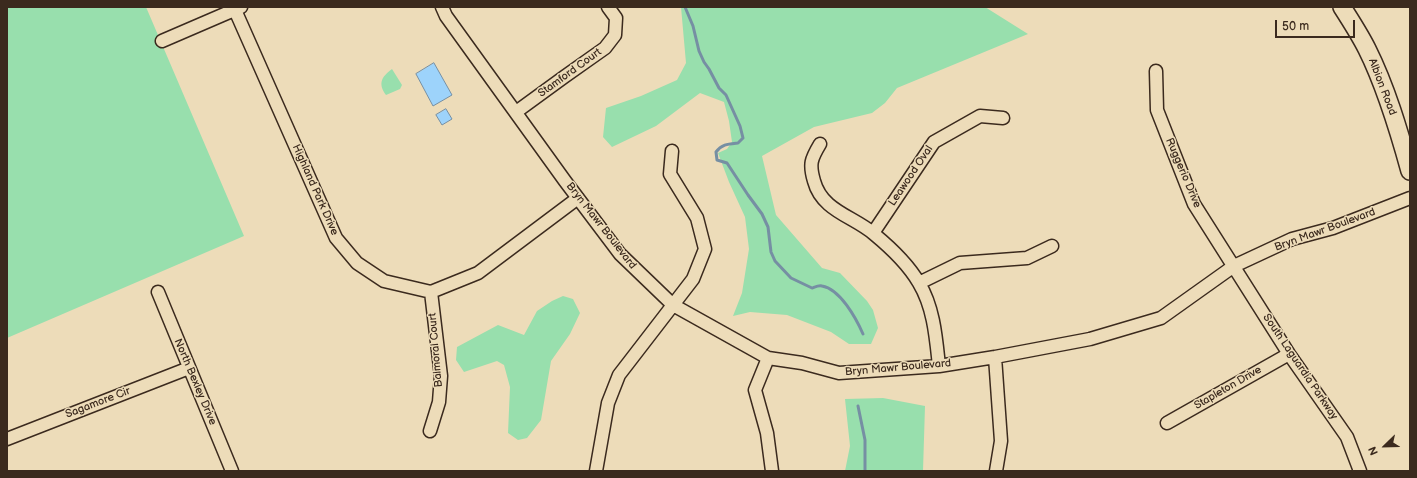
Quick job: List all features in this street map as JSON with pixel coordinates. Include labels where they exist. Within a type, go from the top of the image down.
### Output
[{"type":"street","name":"Bryn Mawr Boulevard","points":[[442,7],[446,16],[620,254],[673,305],[768,358],[802,363],[839,373],[939,366],[995,357],[1090,339],[1161,318],[1234,266],[1292,239],[1333,228],[1410,198]]},
{"type":"street","name":"Stamford Court","points":[[516,112],[605,48],[615,35],[616,18],[608,7]]},
{"type":"street","name":"Albion Road","points":[[1342,7],[1368,50],[1401,138],[1410,172]]},
{"type":"street","points":[[162,41],[238,8]]},
{"type":"street","name":"Highland Park Drive","points":[[238,8],[336,238],[357,263],[384,281],[431,292]]},
{"type":"street","name":"Ruggerio Drive","points":[[1156,71],[1157,110],[1194,204],[1234,266]]},
{"type":"street","name":"Leawood Oval","points":[[873,233],[934,142],[980,116],[1003,118]]},
{"type":"street","points":[[820,144],[812,157],[811,171],[816,190],[828,205],[873,233],[899,257],[919,284],[934,325],[939,366]]},
{"type":"street","points":[[596,471],[608,403],[619,375],[693,279],[705,249],[697,218],[670,174],[672,150]]},
{"type":"street","points":[[431,292],[478,273],[578,198]]},
{"type":"street","points":[[919,284],[960,263],[1027,258],[1052,246]]},
{"type":"street","name":"South Laguardia Parkway","points":[[1234,266],[1288,354],[1347,437],[1360,471]]},
{"type":"street","name":"North Bexley Drive","points":[[158,292],[232,471]]},
{"type":"street","name":"Balmoral Court","points":[[430,432],[440,402],[441,376],[431,292]]},
{"type":"street","name":"Stapleton Drive","points":[[1167,423],[1288,354]]},
{"type":"street","points":[[995,357],[1002,441],[996,471]]},
{"type":"street","points":[[768,358],[755,390],[767,433],[772,471]]},
{"type":"street","name":"Sagamore Cir","points":[[7,439],[189,368]]},
{"type":"green space","points":[[7,7],[146,7],[244,236],[7,338]]},
{"type":"green space","points":[[681,7],[985,7],[1028,34],[897,88],[885,103],[872,113],[814,127],[762,156],[776,215],[822,268],[840,273],[867,301],[873,310],[878,328],[871,344],[849,344],[831,332],[787,315],[750,312],[733,316],[742,293],[749,249],[745,217],[718,153],[727,149],[732,142],[724,102],[700,93],[656,126],[612,147],[603,137],[606,108],[641,96],[677,80],[686,63]]},
{"type":"green space","points":[[392,69],[402,85],[400,89],[386,95],[381,84],[385,75]]},
{"type":"green space","points":[[563,296],[573,299],[580,313],[570,334],[551,361],[541,420],[527,438],[518,440],[508,433],[510,387],[504,365],[497,361],[464,372],[456,360],[457,347],[498,325],[524,335],[537,311]]},
{"type":"green space","points":[[883,398],[925,406],[923,471],[845,471],[850,446],[845,399]]},
{"type":"water","points":[[434,63],[452,95],[433,106],[416,74]]},
{"type":"water","points":[[446,109],[452,119],[442,125],[436,115]]},
{"type":"waterway","points":[[685,7],[693,26],[699,51],[719,88],[726,95],[740,126],[743,138],[738,143],[728,144],[721,147],[716,152],[717,160],[727,163],[762,214],[768,227],[771,252],[775,261],[791,278],[812,288],[817,286],[829,288],[847,305],[863,334]]},
{"type":"waterway","points":[[858,406],[865,440],[865,471]]}]
